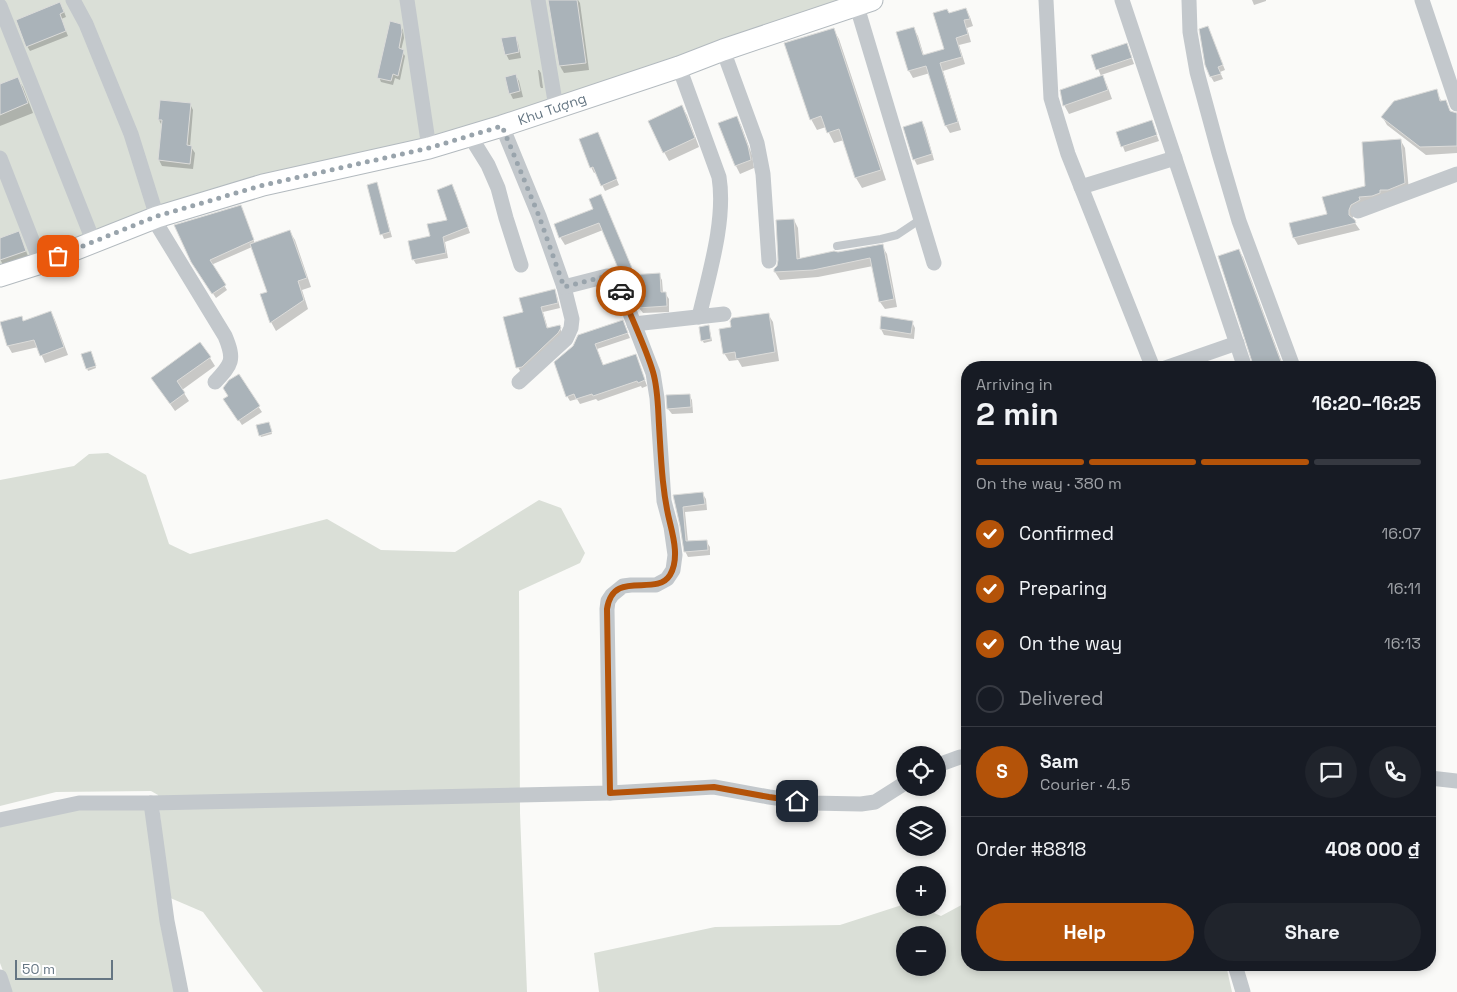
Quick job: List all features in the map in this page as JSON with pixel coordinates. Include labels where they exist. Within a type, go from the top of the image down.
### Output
[{"type":"street","points":[[73,0],[86,24],[130,134],[155,217],[226,336],[232,359],[228,369],[215,382]]},
{"type":"street","points":[[407,0],[429,148]]},
{"type":"street","points":[[538,0],[556,107]]},
{"type":"street","points":[[1046,0],[1051,98],[1068,154],[1150,361]]},
{"type":"street","points":[[1122,0],[1243,361]]},
{"type":"street","points":[[1189,0],[1190,32],[1194,55],[1219,152],[1239,220],[1291,361]]},
{"type":"street","points":[[1422,0],[1457,104]]},
{"type":"street","points":[[861,2],[934,263]]},
{"type":"street","name":"Khu Tượng","points":[[0,276],[94,243],[155,217],[264,185],[429,148],[502,126],[679,67],[861,2]]},
{"type":"street","points":[[0,6],[94,243]]},
{"type":"street","points":[[723,50],[757,143],[763,174],[769,261]]},
{"type":"street","points":[[679,67],[719,176],[722,192],[721,211],[714,251],[699,317]]},
{"type":"street","points":[[502,126],[539,216],[564,287],[572,319],[572,328],[566,339],[519,382]]},
{"type":"street","points":[[470,136],[488,165],[498,188],[521,265]]},
{"type":"street","points":[[0,158],[41,263]]},
{"type":"street","points":[[1081,187],[1175,158]]},
{"type":"street","points":[[1358,212],[1457,174]]},
{"type":"street","points":[[564,287],[607,276],[613,276],[618,282],[653,373],[657,398],[664,501],[671,527],[675,555],[675,562],[670,576],[661,583],[656,585],[623,586],[608,601],[610,793]]},
{"type":"street","points":[[634,324],[724,314]]},
{"type":"street","points":[[1185,361],[1237,343]]},
{"type":"street","points":[[946,762],[961,757]]},
{"type":"street","points":[[1436,779],[1457,781]]},
{"type":"street","points":[[0,820],[79,803],[610,793],[714,787],[810,802],[861,804],[875,802],[896,789]]},
{"type":"street","points":[[151,802],[167,922],[181,992]]},
{"type":"street","points":[[1237,971],[1243,992]]},
{"type":"street","points":[[0,977],[5,992]]},
{"type":"lane","points":[[837,246],[897,235],[921,219]]},
{"type":"shaded area","points":[[0,0],[853,0],[475,127],[0,268]]},
{"type":"shaded area","points":[[108,453],[146,475],[169,544],[190,554],[327,519],[381,550],[455,552],[539,500],[561,508],[585,553],[580,563],[519,591],[520,813],[527,992],[263,992],[203,912],[168,897],[158,795],[151,791],[56,792],[0,806],[0,480],[74,466],[89,454]]},
{"type":"shaded area","points":[[145,807],[176,992],[11,992],[0,963],[0,826],[80,808]]},
{"type":"shaded area","points":[[961,905],[961,971],[1227,971],[1232,992],[599,992],[594,953],[715,927],[840,925],[896,907],[896,916],[946,916],[946,913]]},
{"type":"building","points":[[548,0],[577,0],[586,63],[559,66]]},
{"type":"building","points":[[60,2],[64,12],[60,14],[66,31],[26,47],[16,20]]},
{"type":"building","points":[[966,8],[970,19],[964,20],[968,34],[956,38],[962,57],[940,63],[958,122],[945,126],[926,66],[908,71],[896,32],[914,27],[923,55],[944,49],[933,13],[947,9],[949,13]]},
{"type":"building","points":[[390,21],[401,24],[402,32],[399,48],[404,50],[398,76],[393,74],[391,81],[377,78]]},
{"type":"building","points":[[1208,26],[1223,65],[1218,67],[1221,74],[1210,77],[1205,65],[1199,29]]},
{"type":"building","points":[[834,28],[881,170],[855,178],[839,129],[827,133],[821,116],[810,120],[784,43]]},
{"type":"building","points":[[516,36],[519,52],[505,55],[501,38]]},
{"type":"building","points":[[1127,43],[1132,58],[1096,70],[1091,55]]},
{"type":"building","points":[[516,74],[520,91],[509,94],[505,77]]},
{"type":"building","points":[[1103,75],[1108,90],[1063,106],[1060,90]]},
{"type":"building","points":[[18,77],[28,103],[0,115],[0,84]]},
{"type":"building","points":[[1437,89],[1440,101],[1446,100],[1450,111],[1457,113],[1457,146],[1420,147],[1381,117],[1394,101]]},
{"type":"building","points":[[160,100],[191,103],[187,145],[192,146],[190,164],[158,160],[162,120],[158,120]]},
{"type":"building","points":[[682,105],[695,138],[663,153],[648,121]]},
{"type":"building","points":[[737,116],[751,160],[735,166],[718,123]]},
{"type":"building","points":[[1152,120],[1157,135],[1121,147],[1116,132]]},
{"type":"building","points":[[922,121],[932,154],[913,160],[903,127]]},
{"type":"building","points":[[598,132],[617,179],[601,186],[593,167],[590,168],[579,139]]},
{"type":"building","points":[[1401,139],[1405,183],[1388,190],[1380,190],[1380,193],[1372,196],[1359,197],[1360,200],[1351,205],[1349,210],[1349,215],[1356,223],[1293,238],[1289,223],[1327,214],[1322,197],[1365,186],[1362,142]]},
{"type":"building","points":[[377,182],[390,232],[380,235],[367,185]]},
{"type":"building","points":[[452,184],[468,227],[443,237],[446,253],[412,260],[408,241],[430,236],[427,224],[447,220],[437,190]]},
{"type":"building","points":[[601,194],[632,268],[622,272],[618,268],[599,223],[559,238],[554,224],[593,209],[589,199]]},
{"type":"building","points":[[241,205],[254,240],[210,260],[226,285],[212,294],[191,262],[174,225]]},
{"type":"building","points":[[794,219],[797,259],[834,251],[838,252],[883,244],[894,299],[879,302],[870,258],[813,270],[774,272],[778,260],[776,220]]},
{"type":"building","points":[[290,230],[307,278],[298,281],[304,300],[270,323],[260,294],[267,292],[250,244]]},
{"type":"building","points":[[19,231],[26,251],[0,260],[0,238]]},
{"type":"building","points":[[1239,249],[1280,361],[1252,361],[1218,256]]},
{"type":"building","points":[[660,273],[661,292],[666,292],[667,306],[638,308],[631,290],[630,275]]},
{"type":"building","points":[[555,289],[558,303],[541,307],[547,328],[560,325],[561,328],[522,367],[516,368],[503,317],[523,312],[519,298]]},
{"type":"building","points":[[51,311],[64,347],[40,356],[34,340],[7,346],[0,322],[22,316],[23,321]]},
{"type":"building","points":[[769,313],[775,352],[736,359],[735,352],[723,354],[719,329],[731,327],[730,321],[732,318]]},
{"type":"building","points":[[881,316],[913,321],[911,334],[880,329]]},
{"type":"building","points":[[623,320],[628,333],[595,344],[603,365],[636,354],[645,380],[593,396],[592,394],[576,399],[574,394],[566,397],[554,362],[573,346],[578,335]]},
{"type":"building","points":[[709,325],[711,339],[701,341],[699,327]]},
{"type":"building","points":[[200,342],[211,357],[177,381],[185,393],[170,404],[151,378]]},
{"type":"building","points":[[91,351],[96,366],[86,369],[81,354]]},
{"type":"building","points":[[239,374],[260,406],[238,421],[223,399],[228,396],[223,388],[229,380]]},
{"type":"building","points":[[690,394],[691,407],[667,409],[666,395]]},
{"type":"building","points":[[269,422],[272,432],[259,436],[256,425]]},
{"type":"building","points":[[703,492],[705,504],[683,507],[686,541],[707,540],[708,550],[684,552],[673,495]]},
{"type":"way so far","points":[[58,256],[157,216],[264,185],[429,148],[502,126],[539,216],[564,287],[613,276],[618,282],[621,291]]},
{"type":"route","points":[[621,291],[653,373],[657,398],[664,501],[671,527],[675,562],[670,576],[661,583],[656,585],[623,586],[608,601],[610,793],[714,787],[797,801]]}]
